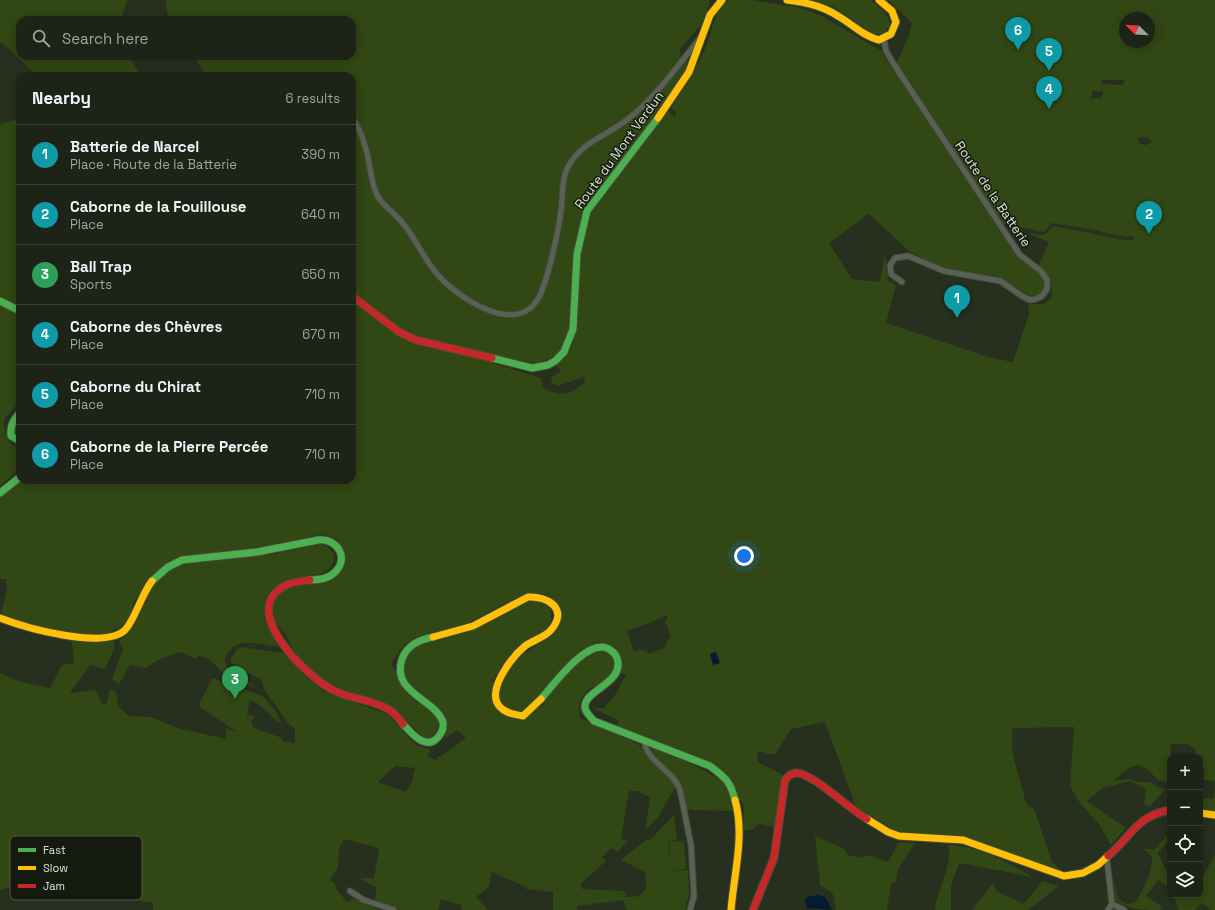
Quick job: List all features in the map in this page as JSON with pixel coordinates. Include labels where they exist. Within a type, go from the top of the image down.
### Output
[{"type":"street","name":"Route du Mont Verdun","points":[[356,299],[399,332],[416,340],[532,368],[546,367],[556,361],[566,351],[571,340],[573,329],[576,253],[579,230],[587,212],[671,101],[689,72],[699,49],[701,36],[710,15],[722,0]]},
{"type":"street","points":[[787,0],[810,3],[840,16],[872,39],[884,40],[890,36],[895,29],[896,22],[893,13],[879,0]]},
{"type":"street","points":[[356,125],[365,143],[374,188],[379,199],[400,219],[436,274],[452,290],[477,304],[499,315],[513,316],[531,307],[538,299],[545,280],[561,212],[564,179],[568,166],[576,153],[628,118],[657,90],[701,36]]},
{"type":"street","name":"Route de la Batterie","points":[[884,40],[886,51],[894,66],[999,225],[1020,255],[1041,271],[1048,284],[1047,289],[1042,296],[1036,300],[1030,300],[1000,281],[944,271],[908,256],[895,258],[890,265],[892,274],[902,282]]},
{"type":"street","points":[[0,301],[16,309]]},
{"type":"street","points":[[16,417],[13,420],[10,429],[12,436],[16,439]]},
{"type":"street","points":[[0,493],[16,480]]},
{"type":"street","points":[[0,618],[29,629],[48,633],[95,638],[114,637],[126,630],[145,590],[159,573],[172,563],[182,560],[270,551],[319,539],[327,539],[338,546],[342,555],[339,568],[329,577],[316,581],[292,583],[282,587],[274,594],[269,604],[269,614],[272,625],[278,635],[308,672],[324,685],[340,693],[388,709],[394,713],[420,741],[429,744],[434,742],[443,730],[443,720],[438,712],[415,697],[405,686],[400,667],[405,652],[415,643],[467,628],[528,597],[539,595],[549,599],[554,605],[557,613],[557,622],[551,631],[524,646],[506,668],[497,687],[496,699],[498,706],[505,713],[523,716],[534,708],[582,654],[593,647],[601,646],[614,652],[618,661],[618,671],[611,681],[593,692],[587,699],[586,709],[588,715],[594,721],[644,742],[710,766],[725,777],[733,794],[738,811],[739,826],[731,910]]},
{"type":"street","points":[[644,742],[648,752],[677,782],[680,790],[691,845],[694,896],[690,910]]},
{"type":"street","points":[[753,910],[774,858],[785,780],[789,775],[796,773],[812,778],[856,813],[888,832],[899,836],[963,840],[1064,876],[1085,873],[1107,860],[1144,818],[1157,811],[1167,810]]},
{"type":"street","points":[[1203,813],[1215,815]]},
{"type":"street","points":[[1107,860],[1112,904],[1108,910]]},
{"type":"street","points":[[350,891],[364,900],[394,910]]},
{"type":"street","points":[[1112,904],[1124,910]]},
{"type":"green space","points":[[0,0],[128,0],[122,16],[16,16],[16,56],[4,44],[0,43]]},
{"type":"green space","points":[[166,0],[710,0],[705,20],[680,49],[680,56],[685,61],[692,60],[663,106],[586,211],[567,339],[564,346],[559,352],[549,359],[521,363],[417,337],[400,328],[356,295],[356,72],[204,72],[196,60],[356,60],[356,16],[169,16]]},
{"type":"green space","points":[[728,0],[751,0],[797,7],[820,15],[880,50],[1019,256],[1040,273],[1045,282],[1046,288],[1039,296],[1032,297],[998,277],[942,268],[910,252],[869,214],[829,243],[852,279],[880,282],[885,253],[888,281],[896,285],[886,323],[988,357],[1013,362],[1029,314],[1028,304],[1044,304],[1052,297],[1050,285],[1039,265],[1049,242],[1027,233],[1044,235],[1054,226],[1125,240],[1134,240],[1133,236],[1116,235],[1052,223],[1044,232],[999,223],[896,64],[909,35],[912,23],[888,0],[1215,0],[1215,781],[1204,780],[1205,770],[1203,770],[1203,754],[1196,754],[1196,751],[1188,744],[1171,744],[1171,754],[1167,754],[1167,782],[1159,781],[1141,766],[1132,766],[1127,769],[1113,781],[1130,779],[1139,782],[1149,782],[1165,790],[1149,807],[1144,804],[1146,789],[1130,781],[1102,788],[1087,801],[1126,828],[1111,845],[1099,824],[1080,803],[1070,786],[1074,727],[1012,728],[1012,751],[1026,803],[1034,809],[1052,862],[1065,873],[965,836],[898,832],[856,807],[825,722],[791,729],[775,755],[758,751],[757,762],[782,774],[776,827],[758,824],[754,829],[743,831],[744,806],[727,777],[618,726],[618,720],[592,708],[604,708],[615,695],[626,675],[622,673],[622,661],[619,652],[610,644],[598,642],[583,649],[555,679],[544,688],[534,703],[541,707],[576,663],[594,652],[604,649],[612,655],[616,666],[611,678],[589,689],[582,697],[579,705],[580,718],[638,744],[650,757],[656,756],[652,751],[654,748],[702,769],[728,785],[735,811],[687,810],[679,781],[658,817],[645,830],[650,797],[637,791],[629,791],[621,839],[628,841],[617,852],[611,848],[602,857],[606,861],[581,883],[582,889],[624,891],[626,897],[640,896],[646,888],[645,872],[621,860],[647,839],[649,841],[674,815],[677,840],[668,842],[670,865],[669,842],[684,841],[686,869],[671,871],[688,870],[689,895],[685,910],[627,910],[623,900],[578,906],[577,910],[553,910],[553,892],[526,889],[526,887],[492,872],[489,887],[476,897],[488,910],[462,910],[461,905],[441,899],[438,910],[401,910],[375,902],[376,887],[359,878],[374,878],[379,848],[344,839],[339,849],[338,868],[330,880],[335,883],[336,889],[347,902],[355,898],[379,910],[153,910],[153,903],[134,900],[142,900],[142,836],[10,836],[10,887],[0,890],[0,673],[18,681],[50,688],[62,665],[74,663],[71,632],[35,626],[1,613],[7,589],[6,579],[0,579],[0,497],[16,484],[356,484],[356,303],[397,334],[541,378],[543,388],[555,393],[566,393],[575,390],[585,382],[584,377],[557,386],[551,383],[552,377],[561,371],[556,365],[569,353],[574,341],[578,253],[589,212],[667,110],[674,117],[677,113],[671,108],[701,57],[708,42],[716,17],[723,5]],"holes":[[[1102,80],[1124,80],[1123,85],[1102,84]],[[1092,91],[1102,91],[1103,94],[1101,98],[1091,99]],[[1146,137],[1153,142],[1146,145],[1140,144],[1138,138]],[[321,534],[337,539],[344,550],[345,563],[339,574],[330,580],[299,585],[277,595],[272,605],[275,623],[284,632],[295,653],[311,671],[326,683],[391,706],[423,737],[430,738],[436,733],[439,722],[432,713],[406,692],[396,670],[391,664],[405,644],[414,638],[429,633],[466,624],[511,601],[535,593],[546,594],[554,600],[560,609],[561,614],[559,626],[550,637],[516,661],[501,686],[492,682],[511,654],[547,628],[551,621],[551,609],[547,604],[540,600],[523,603],[442,638],[418,645],[409,652],[402,666],[406,681],[415,694],[440,710],[446,718],[447,730],[444,739],[457,730],[466,738],[443,755],[437,757],[438,761],[427,756],[431,750],[416,745],[387,714],[324,691],[308,679],[283,653],[242,647],[237,649],[230,661],[235,666],[262,680],[264,689],[290,726],[295,728],[295,743],[282,741],[282,738],[254,728],[251,722],[255,716],[247,715],[250,700],[259,704],[281,723],[277,713],[263,696],[215,679],[212,679],[200,702],[200,707],[238,733],[226,728],[226,739],[178,728],[150,717],[129,716],[118,706],[116,692],[110,689],[107,703],[103,705],[95,690],[70,693],[90,665],[105,669],[115,647],[111,631],[122,626],[129,617],[134,602],[149,577],[170,561],[183,557],[253,550]],[[667,615],[668,619],[665,620],[671,638],[667,640],[665,648],[648,654],[647,651],[640,650],[634,652],[627,631],[663,618],[663,616]],[[395,766],[415,768],[412,782],[406,792],[378,782]]]},
{"type":"green space","points":[[810,0],[870,0],[887,15],[890,24],[888,29],[883,34],[874,34],[834,7]]},
{"type":"green space","points":[[20,60],[131,60],[139,72],[33,72]]},
{"type":"green space","points":[[16,120],[16,406],[4,419],[5,433],[9,441],[16,447],[16,472],[0,486],[0,124]]},
{"type":"green space","points":[[16,421],[16,436],[14,435],[13,430]]},
{"type":"green space","points":[[318,543],[327,546],[335,555],[332,565],[326,572],[284,582],[274,588],[267,597],[264,607],[264,614],[269,630],[278,647],[246,643],[235,646],[226,655],[226,665],[248,681],[254,688],[225,675],[209,659],[198,656],[196,659],[179,652],[158,660],[146,668],[130,665],[119,684],[112,679],[123,649],[119,642],[134,619],[145,596],[160,576],[170,568],[184,562],[275,554]]},
{"type":"green space","points":[[1215,781],[1215,812],[1203,810],[1203,798],[1214,799]]},
{"type":"green space","points":[[1167,835],[1167,842],[1158,853],[1165,869],[1167,870],[1167,886],[1158,880],[1146,896],[1162,907],[1160,910],[1136,909],[1115,900],[1114,881],[1118,899],[1127,904],[1135,903],[1147,881],[1152,864],[1152,857],[1143,848],[1154,850]]},
{"type":"green space","points":[[815,836],[843,848],[848,855],[860,858],[868,855],[888,862],[899,842],[915,843],[898,869],[896,881],[891,884],[887,910],[836,910],[833,894],[820,885]]},
{"type":"green space","points":[[948,845],[970,848],[992,855],[1013,865],[1032,877],[959,863],[951,886],[951,910],[935,910],[936,902],[947,869],[949,853]]},
{"type":"green space","points":[[1215,854],[1215,910],[1211,910],[1202,903],[1195,910],[1179,910],[1174,898],[1203,898],[1203,877]]},
{"type":"green space","points":[[1042,881],[1059,886],[1028,910],[972,910],[994,882],[996,891],[1024,904]]},
{"type":"water","points":[[716,652],[720,663],[713,665],[710,654]]},
{"type":"water","points":[[818,895],[825,897],[832,910],[807,908],[805,901],[806,897]]},
{"type":"traffic: fast","points":[[492,358],[532,368],[548,365],[555,361],[564,352],[573,329],[577,254],[587,211],[658,118]]},
{"type":"traffic: fast","points":[[0,301],[16,309]]},
{"type":"traffic: fast","points":[[16,418],[12,423],[11,429],[11,436],[16,439]]},
{"type":"traffic: fast","points":[[0,493],[16,480]]},
{"type":"traffic: fast","points":[[152,581],[168,567],[182,560],[257,552],[318,540],[331,542],[340,550],[341,562],[339,567],[329,577],[310,580]]},
{"type":"traffic: fast","points":[[403,724],[415,736],[425,742],[434,740],[441,733],[443,722],[438,714],[408,688],[402,680],[400,670],[402,659],[407,650],[414,644],[433,637]]},
{"type":"traffic: fast","points":[[541,699],[563,673],[582,656],[591,650],[601,647],[609,649],[617,658],[618,667],[615,675],[588,698],[585,704],[586,711],[594,721],[710,766],[729,784],[735,800]]},
{"type":"traffic: slow","points":[[658,118],[689,72],[710,15],[722,0]]},
{"type":"traffic: slow","points":[[787,0],[807,3],[820,7],[843,19],[863,33],[879,40],[891,34],[896,22],[892,11],[879,0]]},
{"type":"traffic: slow","points":[[0,618],[28,627],[83,638],[115,636],[129,626],[152,581]]},
{"type":"traffic: slow","points":[[433,637],[473,626],[528,597],[535,597],[549,601],[557,610],[558,616],[556,623],[548,633],[531,642],[520,651],[507,666],[498,684],[496,692],[496,700],[502,709],[523,716],[541,699]]},
{"type":"traffic: slow","points":[[731,910],[739,841],[738,813],[735,800]]},
{"type":"traffic: slow","points":[[1203,813],[1215,815]]},
{"type":"traffic: slow","points":[[867,819],[888,832],[899,836],[963,840],[1064,876],[1083,873],[1098,865],[1108,856]]},
{"type":"traffic: jam","points":[[356,299],[399,332],[416,340],[492,358]]},
{"type":"traffic: jam","points":[[310,580],[284,586],[272,597],[269,609],[271,622],[287,650],[299,663],[323,684],[340,693],[375,703],[388,709],[403,724]]},
{"type":"traffic: jam","points":[[753,910],[774,858],[785,780],[789,775],[795,773],[811,778],[867,819]]},
{"type":"traffic: jam","points":[[1108,856],[1142,822],[1149,817],[1167,811]]},
{"type":"place","name":"Caborne de la Pierre Percée","points":[[1018,50]]},
{"type":"place","name":"Caborne du Chirat","points":[[1049,71]]},
{"type":"place","name":"Caborne des Chèvres","points":[[1049,109]]},
{"type":"place","name":"Caborne de la Fouillouse","points":[[1149,234]]},
{"type":"place","name":"Batterie de Narcel","points":[[957,318]]},
{"type":"place","name":"Ball Trap","points":[[235,699]]}]
